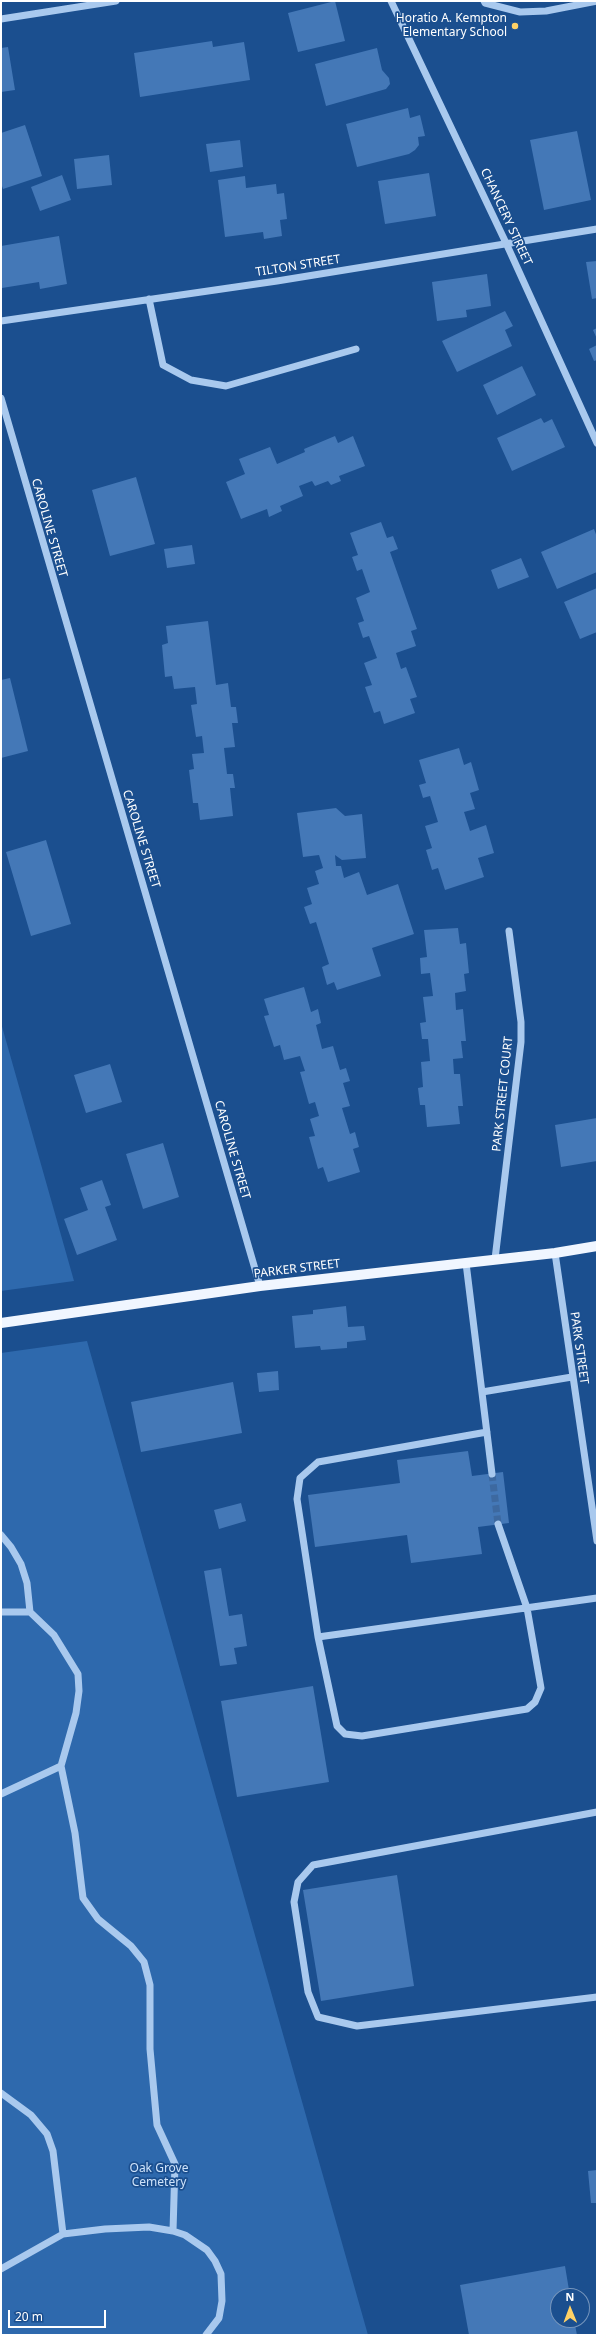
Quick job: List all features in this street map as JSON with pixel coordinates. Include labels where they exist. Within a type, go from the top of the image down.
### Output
[{"type":"main road","name":"PARKER STREET","points":[[1,1323],[260,1286],[555,1253],[597,1246]]},
{"type":"street","points":[[1,19],[116,1]]},
{"type":"street","name":"CHANCERY STREET","points":[[392,1],[506,243],[597,443]]},
{"type":"street","points":[[484,1],[485,3],[520,12],[546,11],[597,1]]},
{"type":"street","name":"TILTON STREET","points":[[1,321],[597,229]]},
{"type":"street","points":[[148,299],[163,365],[190,380],[226,386],[356,349]]},
{"type":"street","name":"CAROLINE STREET","points":[[1,398],[260,1286]]},
{"type":"street","name":"PARK STREET COURT","points":[[495,1259],[521,1042],[521,1022],[509,931]]},
{"type":"street","name":"PARK STREET","points":[[555,1253],[597,1541]]},
{"type":"street","points":[[466,1263],[492,1474]]},
{"type":"street","points":[[482,1392],[572,1377]]},
{"type":"street","points":[[487,1432],[318,1462],[300,1478],[297,1499],[318,1637],[337,1726],[345,1734],[362,1736],[527,1709],[535,1702],[541,1688],[527,1608],[498,1524]]},
{"type":"street","points":[[1,1535],[11,1547],[21,1564],[27,1583],[30,1612],[54,1635],[78,1674],[79,1691],[76,1713],[61,1766],[75,1833],[83,1898],[98,1919],[130,1946],[144,1962],[150,1985],[150,2049],[157,2124],[175,2164],[173,2231]]},
{"type":"street","points":[[318,1637],[597,1598]]},
{"type":"street","points":[[1,1612],[30,1612]]},
{"type":"street","points":[[1,1794],[61,1766]]},
{"type":"street","points":[[597,1812],[313,1865],[298,1882],[294,1902],[308,1992],[318,2017],[358,2026],[597,1997]]},
{"type":"street","points":[[1,2093],[31,2115],[47,2134],[52,2151],[63,2234]]},
{"type":"street","points":[[1,2268],[63,2234],[120,2228],[149,2228],[173,2231],[185,2235],[207,2250],[215,2261],[221,2274],[222,2300],[219,2318],[206,2335]]},
{"type":"green space","points":[[1,1023],[74,1281],[1,1291]]},
{"type":"green space","name":"Oak Grove Cemetery","points":[[87,1341],[368,2335],[1,2335],[1,1353]]},
{"type":"building","points":[[335,1],[345,41],[298,52],[288,13]]},
{"type":"building","points":[[212,41],[213,47],[244,42],[250,80],[140,97],[134,53]]},
{"type":"building","points":[[8,47],[15,90],[1,92],[1,48]]},
{"type":"building","points":[[377,48],[382,70],[389,78],[390,84],[386,89],[326,106],[315,64]]},
{"type":"building","points":[[408,108],[410,118],[420,115],[425,136],[418,137],[419,145],[415,150],[409,154],[357,167],[346,124]]},
{"type":"building","points":[[25,125],[42,176],[3,189],[1,183],[1,133]]},
{"type":"building","points":[[577,131],[591,200],[544,210],[530,140]]},
{"type":"building","points":[[240,140],[243,167],[210,172],[206,144]]},
{"type":"building","points":[[109,155],[112,185],[77,189],[74,159]]},
{"type":"building","points":[[429,173],[436,216],[385,224],[378,181]]},
{"type":"building","points":[[62,175],[71,200],[40,211],[31,187]]},
{"type":"building","points":[[245,176],[246,188],[276,184],[277,194],[284,193],[287,219],[280,220],[282,236],[264,239],[263,232],[225,237],[218,180]]},
{"type":"building","points":[[59,236],[67,284],[40,289],[39,282],[2,288],[1,246]]},
{"type":"building","points":[[597,261],[597,298],[592,299],[586,262]]},
{"type":"building","points":[[487,274],[491,306],[466,310],[467,317],[437,321],[432,282]]},
{"type":"building","points":[[505,311],[513,326],[505,330],[512,346],[457,372],[442,341]]},
{"type":"building","points":[[597,328],[597,339],[593,330]]},
{"type":"building","points":[[597,345],[597,360],[594,361],[589,349]]},
{"type":"building","points":[[522,366],[536,395],[497,415],[483,385]]},
{"type":"building","points":[[541,418],[544,423],[552,419],[565,447],[512,471],[497,438]]},
{"type":"building","points":[[335,436],[338,443],[353,436],[365,466],[339,476],[341,481],[331,485],[328,481],[315,486],[312,481],[299,486],[303,496],[280,506],[282,511],[269,517],[267,509],[241,519],[226,482],[245,474],[239,459],[270,447],[277,464],[305,452],[304,449]]},
{"type":"building","points":[[136,477],[155,544],[110,556],[92,490]]},
{"type":"building","points":[[381,522],[387,538],[393,536],[398,549],[390,552],[417,629],[411,631],[416,646],[396,653],[401,669],[406,667],[417,697],[410,699],[415,713],[384,724],[380,711],[374,713],[365,687],[372,685],[364,663],[377,658],[369,636],[363,638],[358,623],[364,621],[356,598],[370,592],[362,569],[357,571],[352,557],[358,555],[350,533]]},
{"type":"building","points":[[594,529],[597,537],[597,572],[557,589],[541,552]]},
{"type":"building","points":[[192,545],[195,564],[167,568],[164,549]]},
{"type":"building","points":[[521,558],[529,577],[498,589],[491,570]]},
{"type":"building","points":[[597,588],[597,632],[580,639],[564,602]]},
{"type":"building","points":[[208,621],[216,685],[228,683],[231,707],[236,707],[238,723],[232,723],[235,747],[224,748],[227,774],[233,774],[235,788],[230,788],[233,816],[200,820],[198,803],[193,803],[189,770],[194,769],[192,754],[204,753],[202,736],[196,737],[191,705],[197,704],[195,687],[174,689],[172,676],[165,677],[162,645],[168,643],[166,626]]},
{"type":"building","points":[[10,678],[28,751],[1,758],[1,680]]},
{"type":"building","points":[[459,748],[464,765],[471,762],[479,790],[470,793],[475,809],[464,812],[470,831],[486,825],[494,853],[478,858],[484,877],[445,890],[438,868],[432,870],[426,850],[432,848],[425,826],[438,822],[430,796],[423,798],[419,785],[426,783],[419,760]]},
{"type":"building","points":[[336,808],[345,816],[362,814],[366,858],[342,860],[335,855],[336,866],[341,866],[344,878],[359,872],[367,895],[398,884],[414,934],[372,948],[381,976],[337,990],[334,982],[327,985],[322,967],[329,964],[316,922],[310,924],[304,907],[312,904],[307,888],[319,884],[315,871],[323,868],[319,855],[303,857],[297,813]]},
{"type":"building","points":[[46,840],[71,924],[31,936],[6,852]]},
{"type":"building","points":[[458,928],[460,944],[466,943],[469,973],[464,974],[466,991],[455,993],[456,1010],[463,1009],[466,1041],[461,1041],[463,1058],[453,1059],[454,1074],[460,1074],[463,1106],[458,1106],[460,1124],[427,1127],[425,1105],[420,1105],[418,1088],[423,1087],[421,1062],[430,1061],[428,1039],[422,1039],[420,1023],[426,1022],[423,997],[433,996],[430,973],[421,974],[420,958],[427,957],[424,930]]},
{"type":"building","points":[[304,987],[311,1012],[318,1009],[321,1023],[316,1025],[322,1049],[333,1046],[340,1070],[346,1068],[350,1081],[343,1083],[350,1106],[342,1108],[350,1134],[355,1132],[359,1147],[353,1149],[360,1172],[328,1182],[323,1167],[318,1169],[309,1137],[315,1136],[310,1119],[319,1116],[315,1102],[309,1104],[300,1072],[305,1071],[300,1056],[284,1060],[280,1045],[274,1047],[264,1016],[269,1015],[264,999]]},
{"type":"building","points":[[110,1064],[122,1102],[86,1113],[74,1075]]},
{"type":"building","points":[[597,1118],[597,1161],[561,1167],[555,1125]]},
{"type":"building","points":[[163,1143],[179,1197],[143,1209],[126,1154]]},
{"type":"building","points":[[102,1180],[111,1205],[105,1207],[117,1240],[77,1255],[64,1219],[88,1210],[80,1188]]},
{"type":"building","points":[[346,1306],[348,1327],[364,1326],[366,1340],[347,1342],[347,1348],[321,1350],[320,1346],[295,1348],[292,1316],[313,1314],[313,1310]]},
{"type":"building","points":[[278,1371],[279,1390],[259,1392],[257,1373]]},
{"type":"building","points":[[233,1382],[242,1433],[141,1452],[131,1402]]},
{"type":"building","points":[[468,1451],[472,1476],[503,1472],[509,1523],[478,1527],[482,1554],[411,1563],[407,1535],[315,1547],[308,1495],[400,1483],[397,1460]]},
{"type":"building","points":[[241,1503],[246,1521],[219,1529],[214,1510]]},
{"type":"building","points":[[221,1568],[229,1616],[242,1614],[247,1646],[234,1648],[237,1664],[220,1666],[204,1571]]},
{"type":"building","points":[[313,1686],[329,1782],[237,1797],[221,1701]]},
{"type":"building","points":[[397,1875],[414,1986],[321,2001],[303,1890]]},
{"type":"building","points":[[597,2170],[597,2203],[591,2203],[588,2171]]},
{"type":"building","points":[[565,2266],[569,2288],[550,2288],[550,2328],[576,2328],[577,2335],[469,2335],[460,2285]]},
{"type":"tunnel","points":[[492,1474],[498,1524]]},
{"type":"place","name":"Horatio A. Kempton Elementary School","points":[[515,26]]}]
